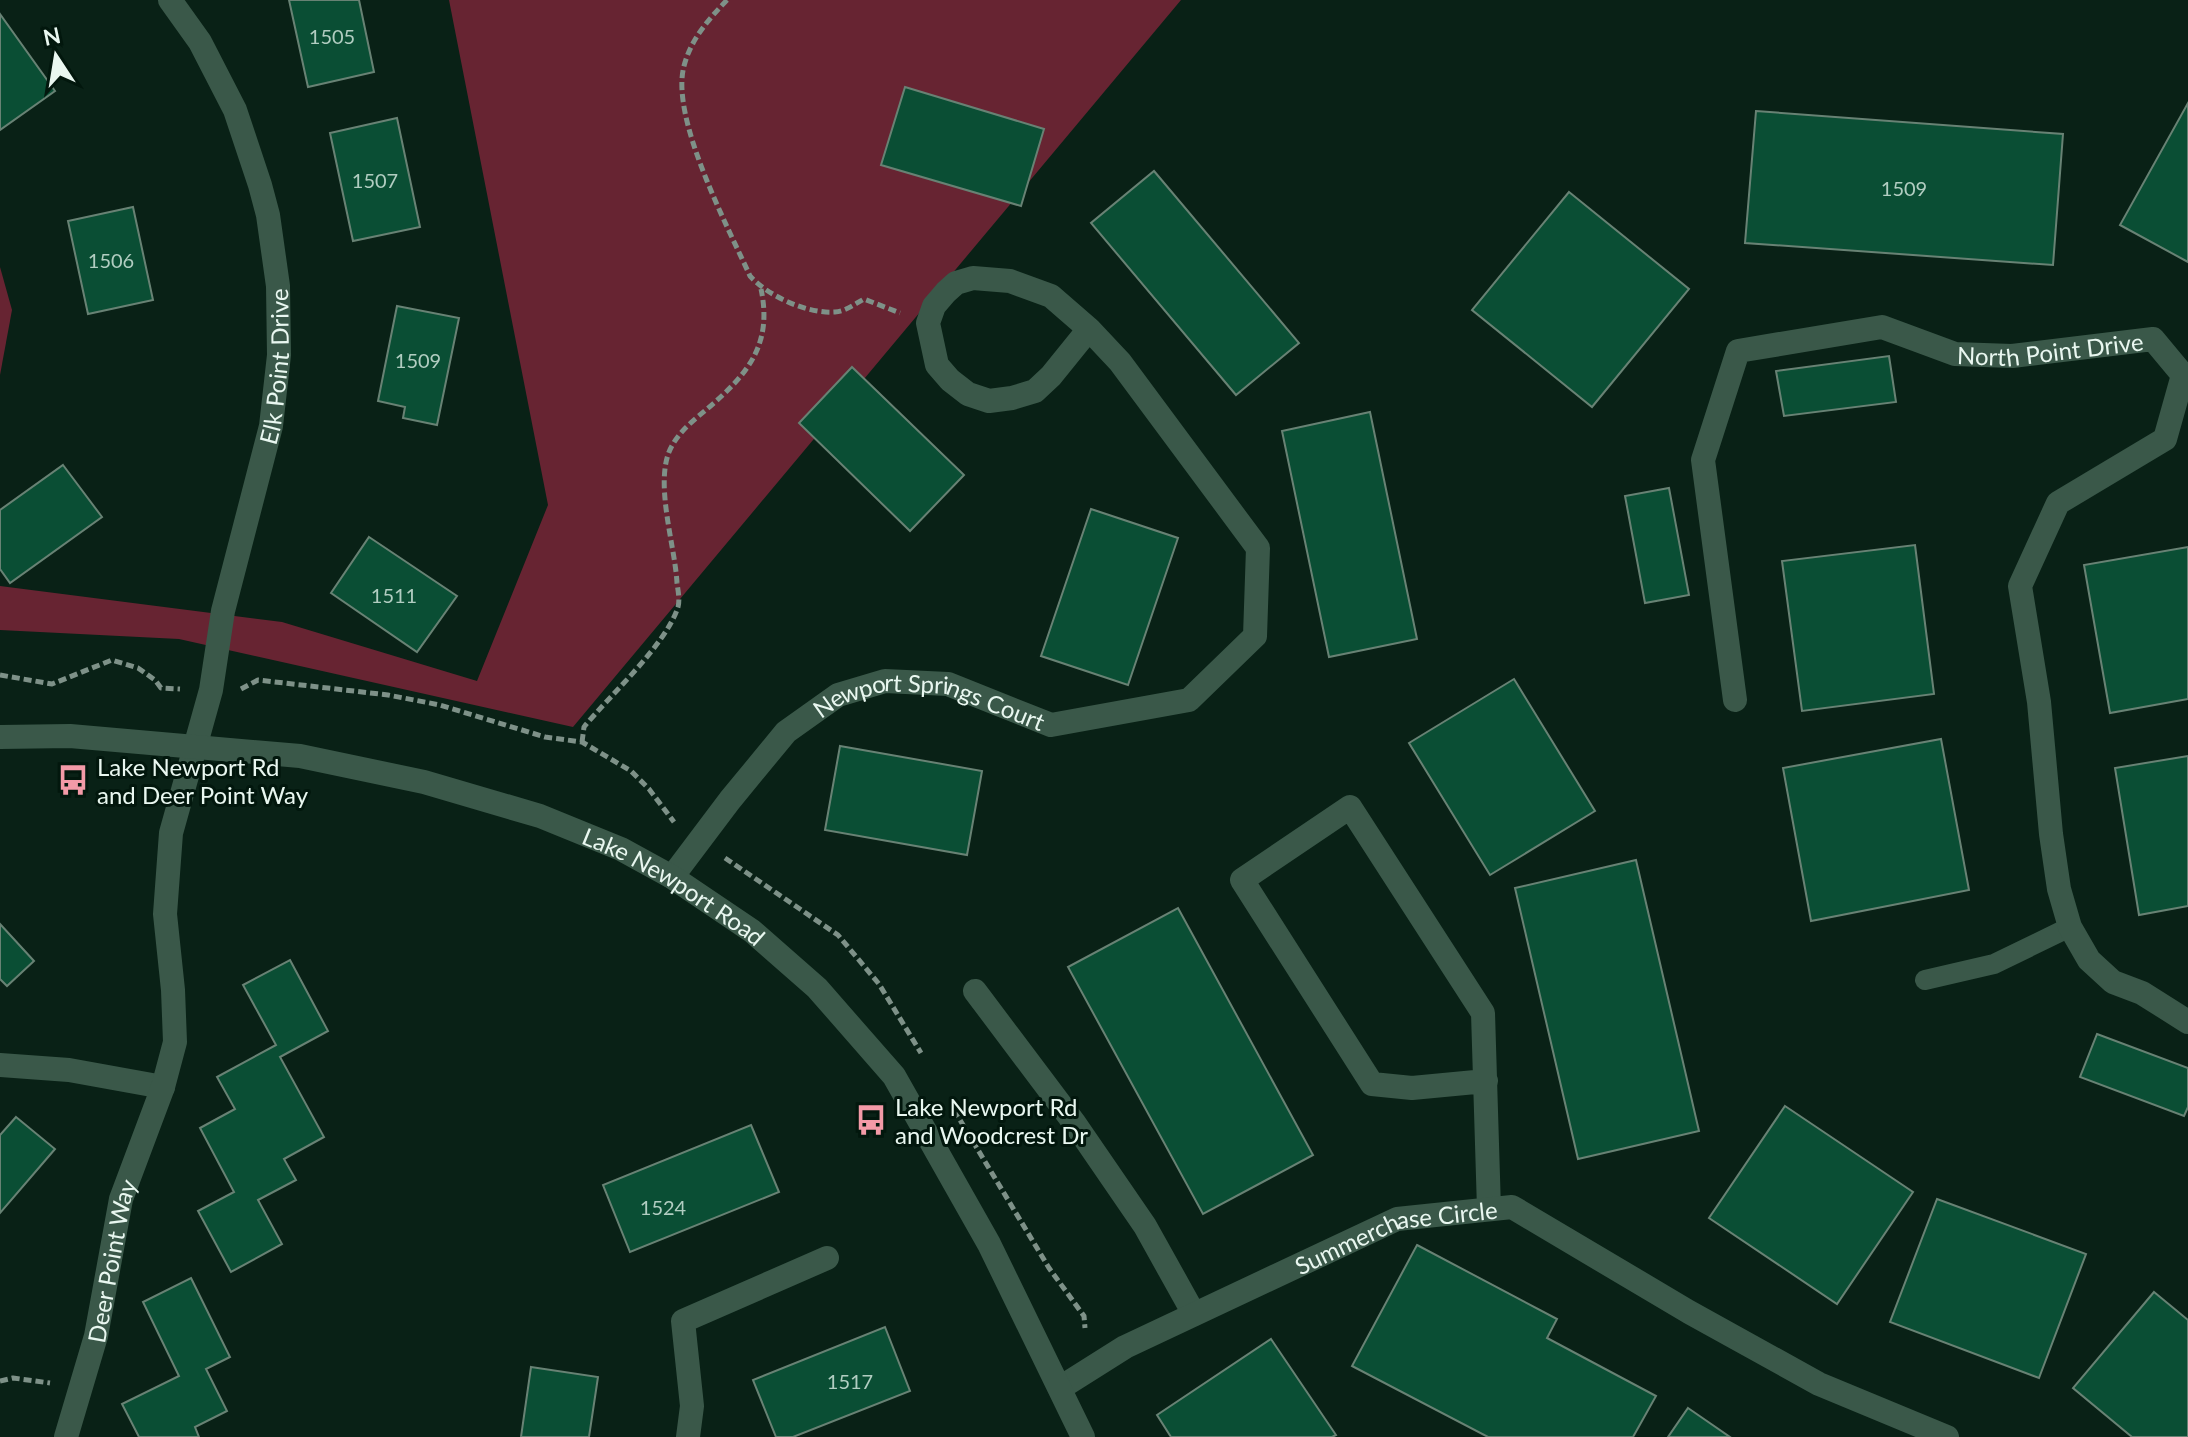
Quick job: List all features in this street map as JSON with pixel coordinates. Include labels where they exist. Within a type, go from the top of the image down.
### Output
[{"type":"street","name":"Elk Point Drive","points":[[170,0],[200,42],[235,110],[260,185],[278,286],[279,355],[271,426],[223,611],[211,690],[194,747]]},
{"type":"street","name":"Newport Springs Court","points":[[672,877],[786,732],[838,695],[885,681],[948,684],[1051,725],[1189,700],[1255,636],[1258,548],[1120,362],[1089,329],[1051,296],[1010,281],[973,278],[956,283],[946,292],[934,306],[928,323]]},
{"type":"street","points":[[928,323],[937,365],[968,394],[989,401],[1035,391],[1089,329]]},
{"type":"street","name":"North Point Drive","points":[[1735,700],[1703,460],[1738,351],[1882,327],[1955,354],[2012,356],[2153,339],[2183,375],[2165,439],[2058,503],[2020,586],[2039,702],[2059,889],[2070,927],[2089,960],[2113,982],[2183,1014]]},
{"type":"street","name":"Lake Newport Road","points":[[0,737],[70,736],[300,756],[424,782],[540,816],[621,849],[672,877],[752,931],[817,988],[894,1076],[989,1244],[1083,1437]]},
{"type":"street","name":"Deer Point Way","points":[[66,1437],[96,1336],[121,1199],[163,1087],[175,1042],[165,914],[171,833],[194,747]]},
{"type":"street","points":[[1486,1081],[1412,1088],[1372,1084],[1242,880],[1350,807],[1483,1013],[1486,1081],[1489,1209]]},
{"type":"street","points":[[975,991],[1075,1124],[1145,1226],[1194,1314]]},
{"type":"street","points":[[0,1065],[69,1070],[163,1087]]},
{"type":"street","name":"Summerchase Circle","points":[[1060,1388],[1125,1347],[1397,1219],[1512,1207],[1689,1312],[1819,1384],[1947,1437]]},
{"type":"street","points":[[688,1437],[692,1406],[683,1321],[827,1258]]},
{"type":"lane","points":[[1925,980],[1994,964],[2070,927]]},
{"type":"path","points":[[727,0],[697,34],[683,68],[683,95],[689,126],[706,178],[750,276],[761,289],[776,298],[834,312],[845,310],[864,299],[928,323]]},
{"type":"path","points":[[582,742],[584,727],[660,641],[679,605],[676,559],[664,487],[665,464],[672,444],[689,425],[735,386],[751,365],[760,343],[764,303],[761,289]]},
{"type":"path","points":[[0,675],[52,684],[112,660],[138,668],[161,688],[244,688],[258,680],[388,695],[440,705],[545,737],[582,742],[631,771],[649,789],[677,827],[699,841]]},
{"type":"path","points":[[0,1381],[13,1378],[81,1387]]},
{"type":"shaded area","points":[[449,0],[1181,0],[573,727],[179,639],[0,630],[0,586],[282,622],[477,681],[548,505]]},
{"type":"shaded area","points":[[0,267],[12,310],[0,375]]},
{"type":"building","points":[[289,0],[359,0],[374,72],[308,87]]},
{"type":"building","points":[[0,14],[55,91],[0,130]]},
{"type":"building","points":[[905,87],[1044,129],[1021,206],[881,165]]},
{"type":"building","points":[[2188,103],[2188,262],[2120,225]]},
{"type":"building","points":[[1756,111],[2063,134],[2053,265],[1745,243]]},
{"type":"building","points":[[397,118],[420,227],[353,241],[330,133]]},
{"type":"building","points":[[1154,171],[1299,343],[1236,395],[1091,223]]},
{"type":"building","points":[[1569,192],[1689,289],[1592,407],[1472,310]]},
{"type":"building","points":[[133,207],[153,300],[88,314],[68,221]]},
{"type":"building","points":[[397,306],[459,318],[437,425],[403,418],[405,407],[378,401]]},
{"type":"building","points":[[1889,356],[1896,402],[1784,416],[1776,371]]},
{"type":"building","points":[[852,367],[964,475],[910,531],[799,423]]},
{"type":"building","points":[[1370,412],[1417,639],[1329,657],[1282,431]]},
{"type":"building","points":[[63,465],[102,517],[10,583],[0,569],[0,510]]},
{"type":"building","points":[[1669,488],[1689,595],[1645,603],[1625,496]]},
{"type":"building","points":[[1091,509],[1178,538],[1128,685],[1041,656]]},
{"type":"building","points":[[369,537],[457,596],[417,652],[331,593]]},
{"type":"building","points":[[1915,545],[1934,694],[1802,711],[1782,561]]},
{"type":"building","points":[[2188,547],[2188,699],[2110,713],[2084,565]]},
{"type":"building","points":[[1514,679],[1595,811],[1490,875],[1409,743]]},
{"type":"building","points":[[1941,739],[1969,890],[1811,921],[1783,768]]},
{"type":"building","points":[[840,746],[982,771],[967,855],[825,830]]},
{"type":"building","points":[[2188,756],[2188,906],[2139,915],[2115,768]]},
{"type":"building","points":[[1636,860],[1699,1131],[1578,1159],[1515,888]]},
{"type":"building","points":[[1178,908],[1313,1155],[1203,1214],[1068,967]]},
{"type":"building","points":[[0,924],[34,961],[7,986],[0,979]]},
{"type":"building","points":[[290,960],[328,1031],[280,1057],[324,1137],[284,1159],[296,1180],[258,1200],[282,1244],[231,1272],[198,1211],[234,1192],[200,1128],[235,1109],[217,1077],[276,1045],[243,985]]},
{"type":"building","points":[[2097,1034],[2188,1068],[2188,1107],[2184,1116],[2080,1077]]},
{"type":"building","points":[[1785,1106],[1913,1192],[1837,1304],[1709,1218]]},
{"type":"building","points":[[16,1117],[55,1149],[0,1213],[0,1135]]},
{"type":"building","points":[[751,1125],[779,1192],[630,1252],[603,1185]]},
{"type":"building","points":[[1937,1199],[2086,1254],[2039,1378],[1890,1322]]},
{"type":"building","points":[[1417,1245],[1557,1319],[1547,1338],[1656,1396],[1633,1437],[1488,1437],[1352,1366]]},
{"type":"building","points":[[191,1278],[230,1357],[206,1369],[227,1411],[195,1427],[199,1437],[139,1437],[122,1404],[179,1376],[143,1302]]},
{"type":"building","points":[[2154,1292],[2188,1320],[2188,1437],[2132,1437],[2073,1388]]},
{"type":"building","points":[[885,1327],[910,1391],[793,1437],[776,1437],[753,1380]]},
{"type":"building","points":[[1271,1339],[1336,1435],[1171,1437],[1157,1415]]},
{"type":"building","points":[[531,1367],[598,1377],[589,1437],[521,1437]]},
{"type":"building","points":[[1688,1408],[1730,1437],[1668,1437]]},
{"type":"place","name":"Lake Newport Rd and Deer Point Way","points":[[73,780]]},
{"type":"place","name":"Lake Newport Rd and Woodcrest Dr","points":[[871,1120]]}]
